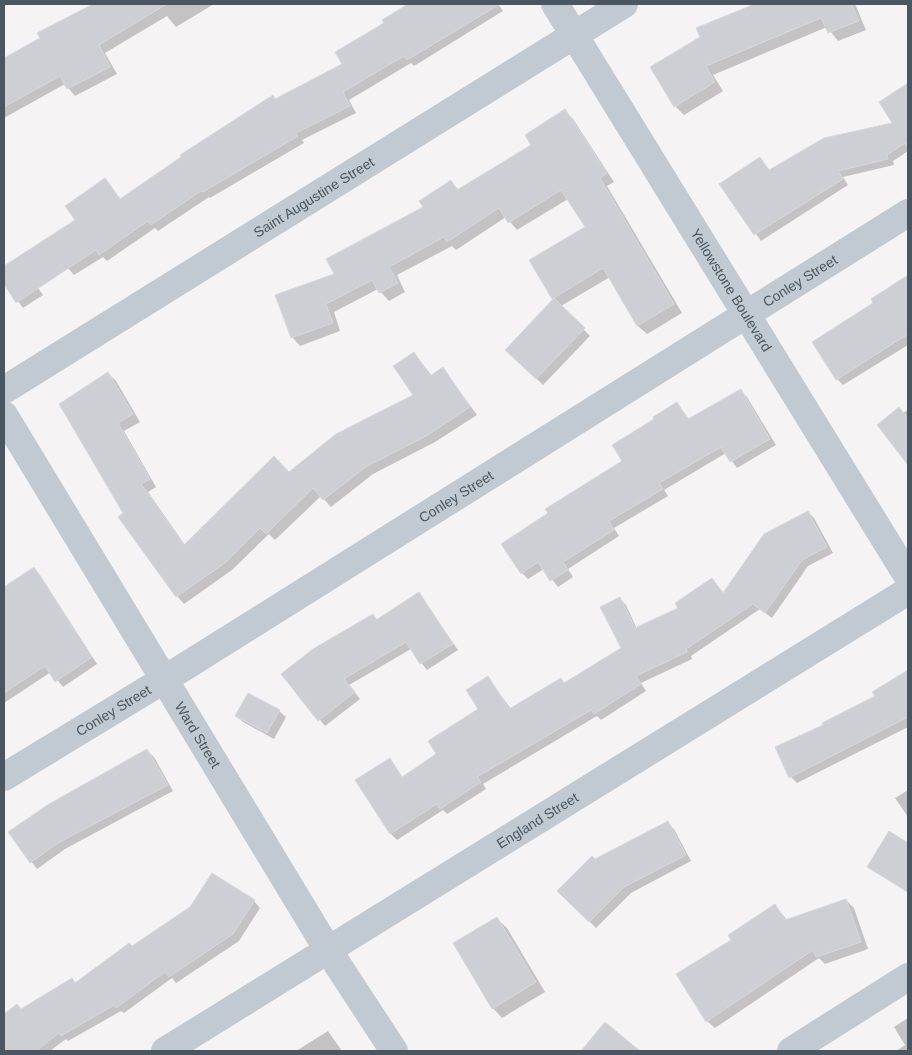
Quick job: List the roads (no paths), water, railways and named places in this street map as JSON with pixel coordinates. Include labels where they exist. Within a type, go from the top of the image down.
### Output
[{"type":"street","name":"Yellowstone Boulevard","points":[[555,4],[908,577]]},
{"type":"street","name":"Saint Augustine Street","points":[[4,390],[624,4]]},
{"type":"street","name":"Conley Street","points":[[4,777],[165,679],[908,213]]},
{"type":"street","name":"Ward Street","points":[[4,415],[328,950],[394,1051]]},
{"type":"street","name":"England Street","points":[[166,1051],[908,591]]},
{"type":"street","points":[[791,1051],[908,977]]}]
